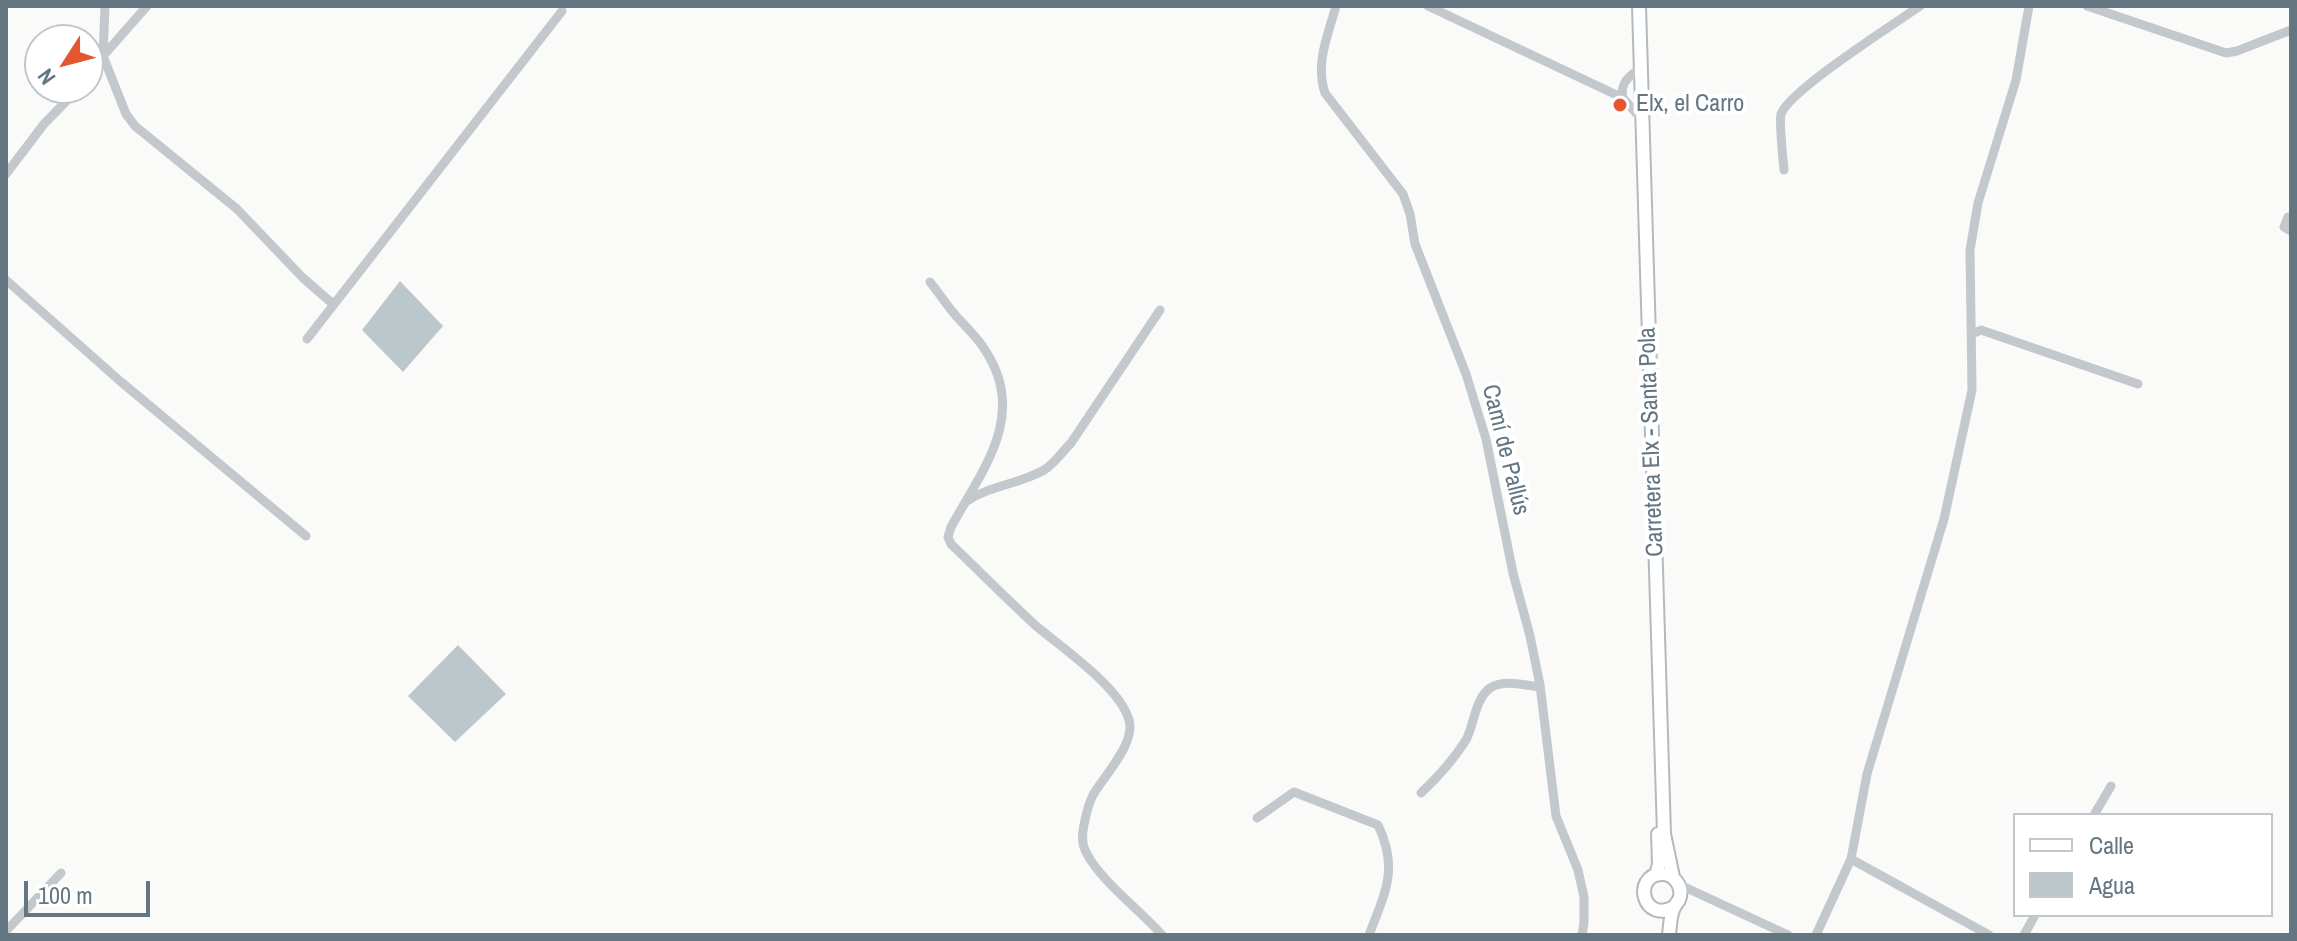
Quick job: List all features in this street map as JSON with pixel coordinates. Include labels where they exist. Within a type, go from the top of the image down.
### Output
[{"type":"main road","name":"Carretera Elx - Santa Pola","points":[[1633,6],[1645,496],[1659,864],[1656,875]]},
{"type":"main road","name":"Carretera Elx - Santa Pola","points":[[1639,6],[1663,818],[1664,834],[1679,891],[1669,935]]},
{"type":"main road","points":[[1656,875],[1667,875],[1679,891],[1668,910],[1656,910],[1647,903],[1644,892],[1647,882],[1656,875]]},
{"type":"main road","points":[[1656,910],[1661,935]]},
{"type":"street","points":[[104,31],[105,6]]},
{"type":"street","points":[[104,55],[147,6]]},
{"type":"street","name":"Camí de Pallús","points":[[1336,6],[1321,59],[1320,78],[1325,93],[1403,194],[1415,244],[1466,374],[1486,439],[1540,687],[1556,816],[1578,870],[1584,897],[1582,935]]},
{"type":"street","points":[[1428,6],[1623,98]]},
{"type":"street","points":[[1784,170],[1781,114],[1792,100],[1815,79],[1920,6]]},
{"type":"street","points":[[1816,935],[1851,859],[1867,774],[1944,519],[1972,390],[1970,250],[1989,161],[2016,80],[2029,6]]},
{"type":"street","points":[[2087,6],[2226,53],[2291,30]]},
{"type":"street","points":[[307,339],[562,11]]},
{"type":"street","points":[[104,59],[126,114],[135,126],[237,209],[303,278],[333,304]]},
{"type":"street","points":[[1635,72],[1624,82],[1621,93],[1636,113]]},
{"type":"street","points":[[6,174],[63,104]]},
{"type":"street","points":[[2288,217],[2284,227],[2291,231]]},
{"type":"street","points":[[6,280],[120,381],[306,536]]},
{"type":"street","points":[[930,282],[983,346],[994,364],[1002,388],[1004,411],[998,438],[948,537],[951,544],[1041,630],[1096,676],[1119,700],[1129,717],[1131,730],[1127,740],[1086,812],[1084,851],[1093,865],[1162,935]]},
{"type":"street","points":[[965,503],[996,487],[1042,471],[1053,463],[1071,443],[1160,310]]},
{"type":"street","points":[[1972,334],[1981,330],[2138,384]]},
{"type":"street","points":[[1421,793],[1435,780],[1466,739],[1483,695],[1492,686],[1540,687]]},
{"type":"street","points":[[2095,813],[2111,786]]},
{"type":"street","points":[[1257,818],[1294,792],[1378,825],[1390,872],[1387,890],[1369,935]]},
{"type":"street","points":[[1851,859],[1989,935]]},
{"type":"street","points":[[6,931],[61,873]]},
{"type":"street","points":[[1679,891],[1735,909],[1788,935]]},
{"type":"street","points":[[2024,935],[2034,917]]},
{"type":"water","points":[[400,281],[443,326],[403,372],[362,330]]},
{"type":"water","points":[[458,645],[506,694],[455,742],[408,696]]},
{"type":"place","name":"Elx, el Carro","points":[[1620,105]]}]
